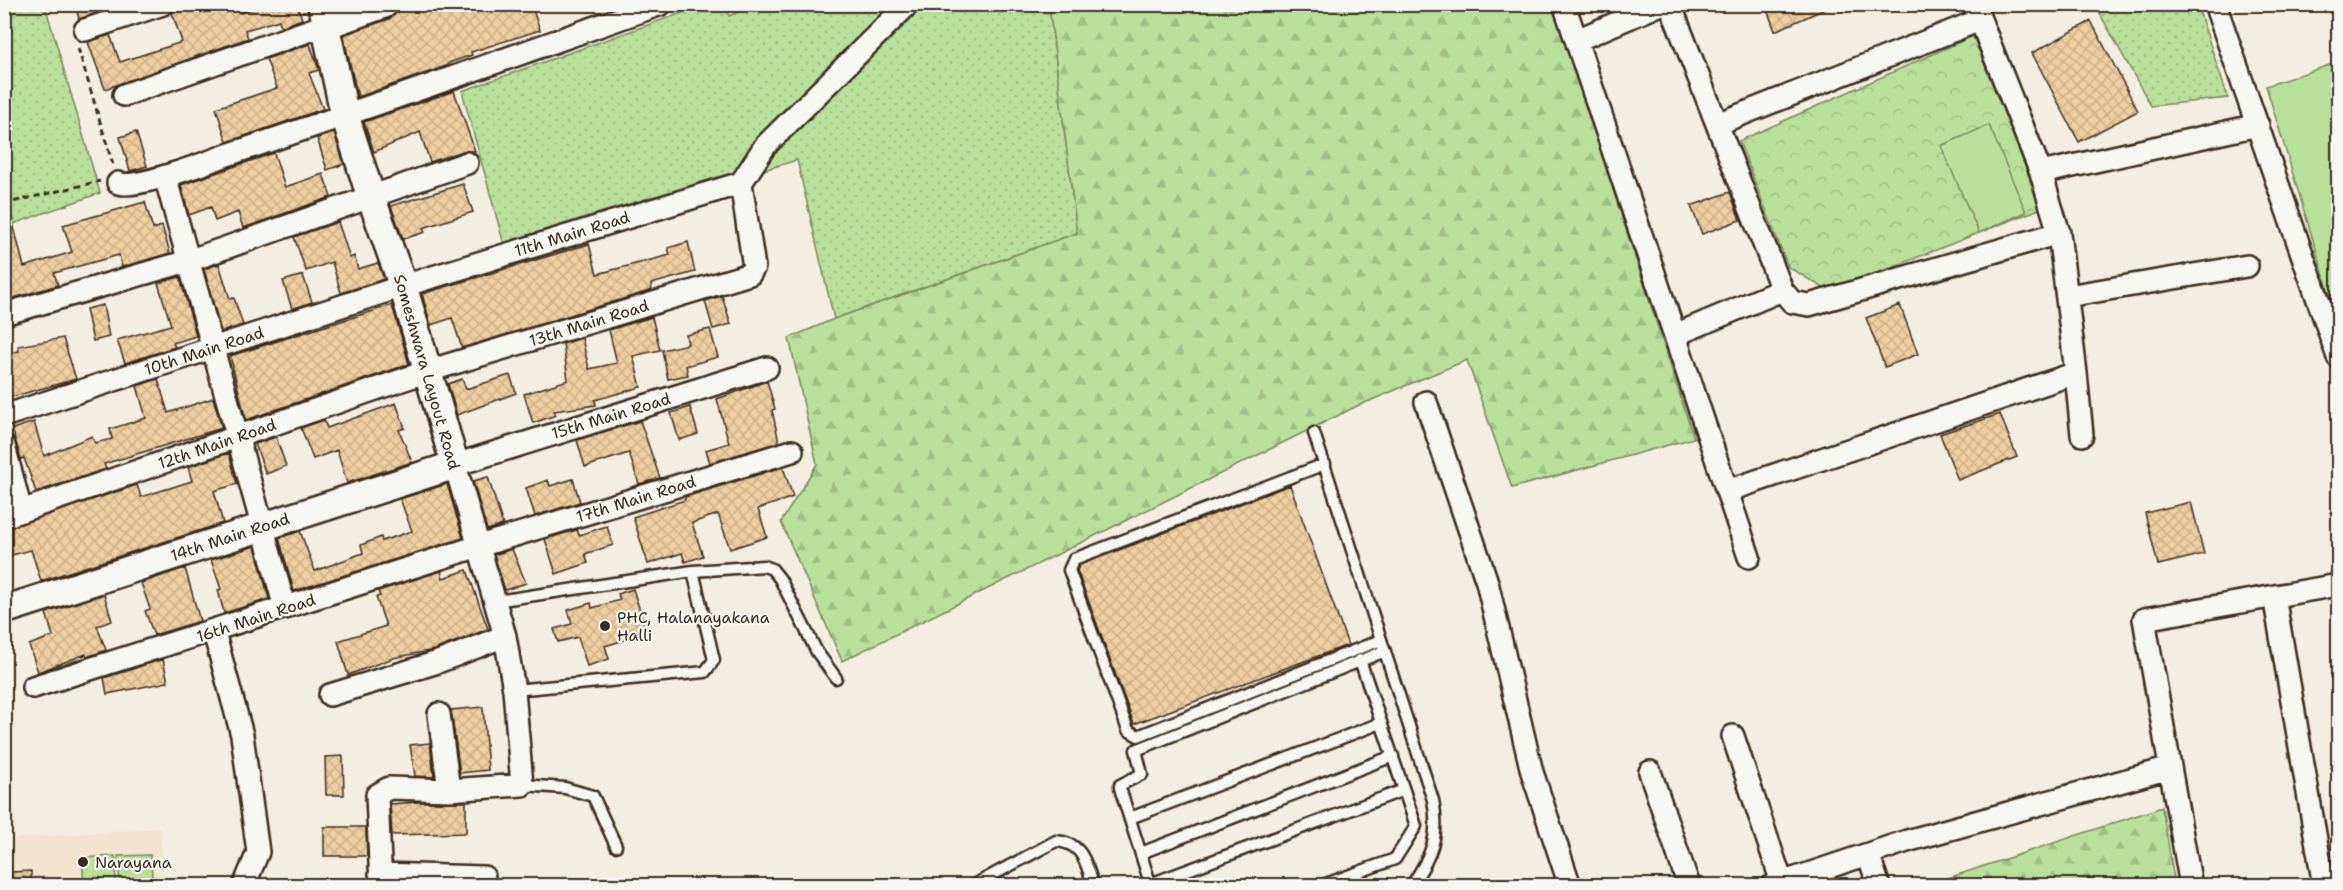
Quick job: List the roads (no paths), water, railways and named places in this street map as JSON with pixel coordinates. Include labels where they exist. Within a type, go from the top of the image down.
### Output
[{"type":"street","points":[[86,30],[163,4]]},
{"type":"street","points":[[124,95],[322,15],[384,4]]},
{"type":"street","points":[[118,180],[125,184],[165,176],[345,116],[661,4]]},
{"type":"street","points":[[741,183],[765,146],[908,4]]},
{"type":"street","points":[[1564,4],[1749,557]]},
{"type":"street","points":[[1577,40],[1661,4]]},
{"type":"street","points":[[1670,4],[1782,290],[1792,302],[1809,305],[2059,233]]},
{"type":"street","points":[[2215,4],[2338,357]]},
{"type":"street","points":[[1717,124],[1977,12],[2041,173],[2059,233],[2082,435]]},
{"type":"street","name":"Someshwara Layout Road","points":[[322,15],[345,116],[403,286],[496,601],[505,636],[514,690],[522,785]]},
{"type":"street","points":[[2041,173],[2258,125]]},
{"type":"street","points":[[4,314],[188,261],[467,163]]},
{"type":"street","points":[[165,176],[285,608]]},
{"type":"street","name":"13th Main Road","points":[[428,371],[750,274],[754,267],[741,183]]},
{"type":"street","name":"11th Main Road","points":[[403,286],[741,183]]},
{"type":"street","points":[[2067,296],[2247,266]]},
{"type":"street","name":"10th Main Road","points":[[4,416],[403,286]]},
{"type":"street","points":[[1675,335],[1782,290]]},
{"type":"street","name":"15th Main Road","points":[[455,465],[767,368]]},
{"type":"street","name":"12th Main Road","points":[[13,514],[428,371]]},
{"type":"street","points":[[1727,491],[2076,373]]},
{"type":"street","points":[[1426,402],[1487,582],[1532,772],[1570,885]]},
{"type":"street","points":[[4,446],[13,514]]},
{"type":"street","name":"17th Main Road","points":[[479,546],[792,452]]},
{"type":"street","name":"14th Main Road","points":[[4,610],[455,465]]},
{"type":"street","name":"16th Main Road","points":[[33,687],[214,632],[479,546]]},
{"type":"street","points":[[2191,885],[2144,620],[2338,585]]},
{"type":"street","points":[[2274,596],[2324,885]]},
{"type":"street","points":[[214,632],[242,735],[258,852],[244,885]]},
{"type":"street","points":[[330,695],[438,662],[505,636]]},
{"type":"street","points":[[439,714],[449,790]]},
{"type":"street","points":[[1733,736],[1779,884],[1868,854],[2170,768]]},
{"type":"street","points":[[1650,772],[1689,885]]},
{"type":"street","points":[[484,877],[381,880],[377,795],[389,788],[449,790],[522,785]]},
{"type":"street","points":[[1868,854],[1879,885]]},
{"type":"lane","points":[[1314,433],[1436,815],[1437,835],[1422,870],[1411,885]]},
{"type":"lane","points":[[1325,464],[1074,559],[1068,570],[1128,730],[1138,736],[1383,645]]},
{"type":"lane","points":[[496,601],[693,571],[764,566],[772,569],[817,651],[836,678]]},
{"type":"lane","points":[[514,690],[705,672],[714,660],[693,571]]},
{"type":"lane","points":[[1383,645],[1360,660],[1140,747],[1135,753],[1142,774],[1119,787],[1150,885],[1404,790]]},
{"type":"lane","points":[[1320,885],[1400,855],[1416,826],[1360,660]]},
{"type":"lane","points":[[1130,819],[1381,723]]},
{"type":"lane","points":[[1141,853],[1393,756]]},
{"type":"lane","points":[[522,785],[565,788],[593,796],[616,846]]},
{"type":"lane","points":[[972,885],[1056,841],[1068,842],[1079,849],[1094,885]]},
{"type":"lane","points":[[1422,870],[1422,885]]},
{"type":"place","name":"PHC, Halanayakana Halli","points":[[605,626]]},
{"type":"place","name":"Narayana","points":[[83,862]]}]
